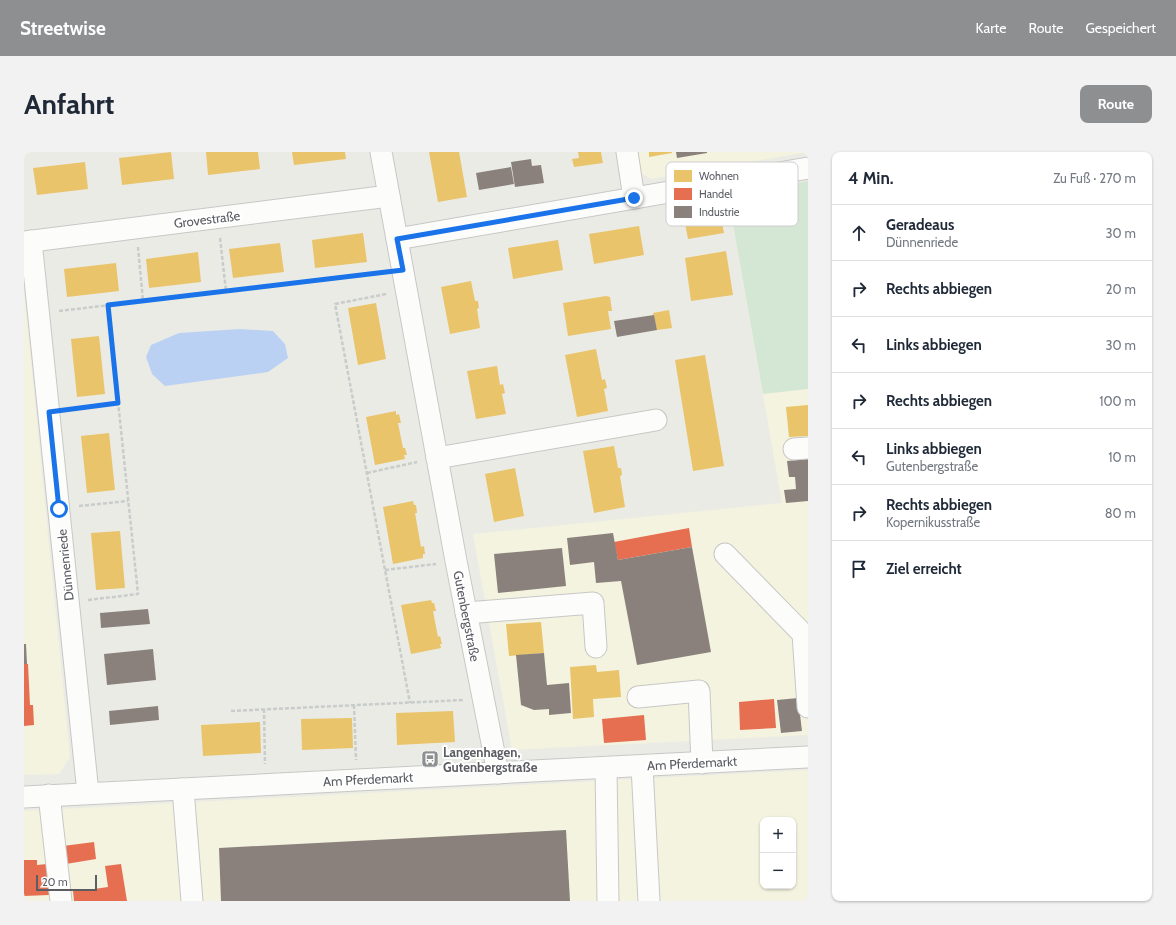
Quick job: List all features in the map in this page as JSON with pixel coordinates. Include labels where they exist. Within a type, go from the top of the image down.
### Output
[{"type":"street","name":"Gutenbergstraße","points":[[381,152],[456,562],[498,773]]},
{"type":"street","points":[[627,152],[634,198]]},
{"type":"street","points":[[798,170],[808,168]]},
{"type":"street","points":[[397,239],[666,192]]},
{"type":"street","name":"Grovestraße","points":[[28,241],[389,196]]},
{"type":"street","name":"Dünnenriede","points":[[28,241],[49,412],[88,793]]},
{"type":"street","points":[[437,458],[656,420]]},
{"type":"street","points":[[725,554],[803,634],[808,707]]},
{"type":"street","points":[[466,613],[593,602],[596,647]]},
{"type":"street","points":[[638,698],[698,691],[702,763]]},
{"type":"street","name":"Am Pferdemarkt","points":[[24,797],[808,757]]},
{"type":"street","points":[[642,766],[649,901]]},
{"type":"street","points":[[606,768],[608,901]]},
{"type":"street","points":[[183,789],[192,901]]},
{"type":"street","points":[[49,795],[61,901]]},
{"type":"path","points":[[217,218],[226,291]]},
{"type":"path","points":[[136,228],[143,301]]},
{"type":"path","points":[[38,313],[403,270]]},
{"type":"path","points":[[407,290],[335,304],[410,702]]},
{"type":"path","points":[[68,602],[138,594],[108,305]]},
{"type":"path","points":[[49,412],[118,403]]},
{"type":"path","points":[[367,473],[437,458]]},
{"type":"path","points":[[59,509],[128,501]]},
{"type":"path","points":[[385,570],[456,562]]},
{"type":"path","points":[[231,711],[484,699]]},
{"type":"path","points":[[354,705],[356,780]]},
{"type":"path","points":[[264,709],[265,785]]},
{"type":"shaded area","points":[[634,152],[808,152],[750,162],[666,162],[666,176],[651,179],[637,171]]},
{"type":"shaded area","points":[[808,181],[808,389],[763,394],[733,226],[798,226],[798,183]]},
{"type":"shaded area","points":[[808,182],[808,735],[512,750],[473,534],[782,503],[733,226],[798,226],[798,184]]},
{"type":"shaded area","points":[[24,291],[70,757],[59,774],[24,775]]},
{"type":"shaded area","points":[[808,770],[808,901],[24,901],[24,811]]},
{"type":"water","points":[[240,329],[273,331],[285,344],[288,358],[268,372],[165,386],[152,374],[146,357],[151,345],[179,333]]},
{"type":"building: Wohnen","points":[[171,152],[174,179],[122,185],[119,158]]},
{"type":"building: Wohnen","points":[[206,152],[258,152],[260,169],[208,175]]},
{"type":"building: Wohnen","points":[[292,152],[345,152],[346,159],[294,165]]},
{"type":"building: Wohnen","points":[[429,152],[459,152],[467,197],[438,202]]},
{"type":"building: Wohnen","points":[[578,152],[601,152],[603,163],[574,167],[572,159],[579,158]]},
{"type":"building: Wohnen","points":[[649,152],[672,152],[672,153],[649,157]]},
{"type":"building: Wohnen","points":[[85,162],[88,189],[37,195],[33,168]]},
{"type":"building: Wohnen","points":[[639,226],[644,255],[594,264],[589,234]]},
{"type":"building: Wohnen","points":[[686,226],[723,226],[724,233],[688,239]]},
{"type":"building: Wohnen","points":[[363,233],[367,262],[315,268],[312,240]]},
{"type":"building: Wohnen","points":[[558,240],[563,270],[513,279],[508,248]]},
{"type":"building: Wohnen","points":[[280,243],[284,272],[233,278],[229,249]]},
{"type":"building: Wohnen","points":[[726,251],[733,295],[691,301],[685,258]]},
{"type":"building: Wohnen","points":[[198,252],[201,282],[149,288],[146,259]]},
{"type":"building: Wohnen","points":[[116,263],[119,291],[67,297],[64,269]]},
{"type":"building: Wohnen","points":[[471,281],[475,301],[478,301],[479,308],[477,309],[480,328],[450,334],[441,287]]},
{"type":"building: Wohnen","points":[[606,296],[610,297],[612,311],[608,311],[611,329],[568,336],[563,303]]},
{"type":"building: Wohnen","points":[[376,303],[386,359],[358,365],[348,308]]},
{"type":"building: Wohnen","points":[[669,310],[672,328],[657,330],[653,313]]},
{"type":"building: Wohnen","points":[[99,336],[105,394],[77,397],[71,339]]},
{"type":"building: Wohnen","points":[[596,349],[602,380],[605,379],[607,388],[604,389],[608,411],[577,417],[565,355]]},
{"type":"building: Wohnen","points":[[705,355],[724,466],[693,471],[675,360]]},
{"type":"building: Wohnen","points":[[497,366],[500,385],[503,384],[505,393],[502,394],[506,414],[476,419],[467,371]]},
{"type":"building: Wohnen","points":[[808,405],[808,436],[789,437],[786,407]]},
{"type":"building: Wohnen","points":[[396,411],[396,415],[399,414],[401,423],[398,423],[403,448],[405,448],[407,455],[404,455],[405,459],[375,465],[366,417]]},
{"type":"building: Wohnen","points":[[109,433],[115,490],[87,493],[81,436]]},
{"type":"building: Wohnen","points":[[614,446],[618,468],[621,468],[622,475],[620,476],[625,507],[594,513],[583,451]]},
{"type":"building: Wohnen","points":[[515,468],[524,516],[494,522],[485,474]]},
{"type":"building: Wohnen","points":[[413,501],[414,505],[416,505],[417,513],[415,513],[421,547],[424,546],[425,554],[423,554],[423,558],[393,564],[383,507]]},
{"type":"building: Wohnen","points":[[120,531],[125,588],[96,590],[91,533]]},
{"type":"building: Wohnen","points":[[431,600],[432,603],[434,603],[436,611],[433,611],[438,637],[440,636],[442,644],[440,644],[441,648],[411,654],[401,605]]},
{"type":"building: Wohnen","points":[[541,622],[544,653],[509,656],[506,624]]},
{"type":"building: Wohnen","points":[[596,665],[597,672],[619,670],[621,697],[593,699],[594,717],[573,719],[570,667]]},
{"type":"building: Wohnen","points":[[453,711],[455,742],[397,745],[396,713]]},
{"type":"building: Wohnen","points":[[352,718],[353,748],[302,750],[301,719]]},
{"type":"building: Wohnen","points":[[260,722],[261,753],[203,756],[201,725]]},
{"type":"building: Handel","points":[[689,528],[692,547],[618,560],[614,542]]},
{"type":"building: Handel","points":[[24,664],[28,664],[30,705],[33,705],[34,725],[24,726]]},
{"type":"building: Handel","points":[[774,699],[776,728],[740,730],[739,702]]},
{"type":"building: Handel","points":[[644,715],[646,740],[604,743],[602,719]]},
{"type":"building: Handel","points":[[94,842],[96,859],[66,864],[63,846]]},
{"type":"building: Handel","points":[[24,860],[37,860],[37,865],[47,864],[49,895],[24,896]]},
{"type":"building: Handel","points":[[121,864],[127,901],[74,901],[73,891],[108,887],[105,866]]},
{"type":"building: Industrie","points":[[676,152],[707,152],[707,153],[677,158]]},
{"type":"building: Industrie","points":[[531,159],[532,166],[541,165],[544,183],[515,187],[511,162]]},
{"type":"building: Industrie","points":[[511,167],[514,184],[479,190],[476,173]]},
{"type":"building: Industrie","points":[[654,315],[657,330],[617,337],[614,321]]},
{"type":"building: Industrie","points":[[808,459],[808,501],[786,503],[784,490],[796,489],[795,477],[789,477],[787,461]]},
{"type":"building: Industrie","points":[[613,533],[618,560],[692,547],[711,652],[637,665],[621,581],[596,583],[594,562],[570,565],[567,538]]},
{"type":"building: Industrie","points":[[562,548],[566,586],[498,593],[494,554]]},
{"type":"building: Industrie","points":[[148,609],[150,624],[101,628],[100,613]]},
{"type":"building: Industrie","points":[[24,644],[26,644],[27,664],[24,664]]},
{"type":"building: Industrie","points":[[153,649],[156,680],[107,685],[104,654]]},
{"type":"building: Industrie","points":[[544,653],[547,685],[569,683],[571,713],[549,715],[549,709],[534,710],[521,705],[516,655]]},
{"type":"building: Industrie","points":[[798,698],[802,731],[781,733],[777,700]]},
{"type":"building: Industrie","points":[[158,706],[159,720],[110,725],[109,711]]},
{"type":"building: Industrie","points":[[566,830],[570,901],[221,901],[219,848]]},
{"type":"place","name":"Langenhagen, Gutenbergstraße","points":[[430,759]]},
{"type":"route","points":[[59,509],[49,412],[118,403],[108,305],[403,270],[397,239],[634,198]]}]
